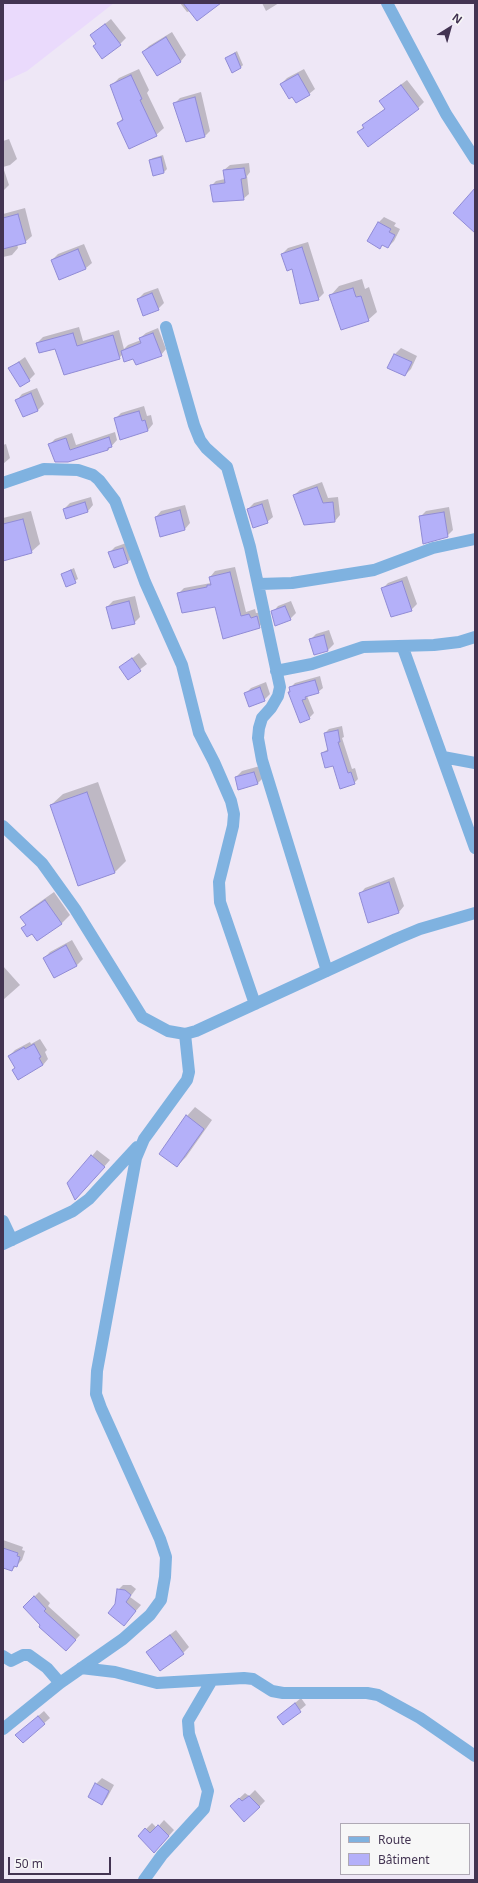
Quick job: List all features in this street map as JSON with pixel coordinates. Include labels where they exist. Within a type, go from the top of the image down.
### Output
[{"type":"street","points":[[387,3],[446,114],[475,159]]},
{"type":"street","points":[[166,327],[194,425],[200,440],[227,467],[232,480],[250,547],[280,687],[278,696],[271,708],[262,718],[258,738],[262,760],[327,971]]},
{"type":"street","points":[[3,483],[44,469],[78,470],[93,475],[99,480],[115,501],[145,582],[182,666],[199,733],[214,762],[231,801],[234,814],[233,826],[219,882],[220,902],[255,1004]]},
{"type":"street","points":[[258,584],[292,583],[374,570],[433,548],[475,539]]},
{"type":"street","points":[[276,671],[312,664],[363,647],[404,648],[459,642],[475,637]]},
{"type":"street","points":[[404,648],[475,848]]},
{"type":"street","points":[[443,757],[475,762]]},
{"type":"street","points":[[3,826],[46,869],[75,909],[142,1017],[168,1031],[185,1034],[196,1031],[420,930],[475,913]]},
{"type":"street","points":[[3,1220],[8,1242],[73,1211],[89,1199],[144,1139],[187,1080],[190,1072],[185,1034]]},
{"type":"street","points":[[3,1729],[60,1683],[123,1639],[150,1615],[161,1600],[165,1577],[166,1557],[160,1539],[96,1394],[97,1371],[127,1201],[136,1158],[144,1139]]},
{"type":"street","points":[[3,1656],[11,1662],[23,1655],[29,1655],[47,1668],[60,1683]]},
{"type":"street","points":[[81,1668],[115,1672],[148,1682],[157,1683],[253,1679],[272,1691],[283,1693],[367,1693],[378,1695],[420,1718],[475,1756]]},
{"type":"street","points":[[144,1880],[162,1855],[204,1809],[208,1791],[189,1734],[188,1721],[212,1680]]},
{"type":"shaded area","points":[[3,3],[114,3],[27,71],[3,82]]},
{"type":"building","points":[[183,3],[221,3],[197,21]]},
{"type":"building","points":[[105,24],[121,45],[102,59],[93,46],[96,44],[90,35]]},
{"type":"building","points":[[166,37],[181,62],[157,76],[142,52]]},
{"type":"building","points":[[235,53],[241,68],[232,73],[225,58]]},
{"type":"building","points":[[298,74],[310,95],[296,103],[292,97],[289,99],[280,84]]},
{"type":"building","points":[[131,75],[142,99],[140,100],[157,136],[129,149],[117,123],[123,120],[110,85]]},
{"type":"building","points":[[401,85],[419,109],[368,147],[357,132],[364,128],[362,125],[385,109],[379,101]]},
{"type":"building","points":[[195,97],[205,137],[186,142],[173,103]]},
{"type":"building","points":[[161,157],[164,173],[153,176],[149,160]]},
{"type":"building","points":[[244,168],[246,178],[241,179],[244,200],[213,202],[210,185],[225,183],[223,170]]},
{"type":"building","points":[[475,188],[475,233],[453,213]]},
{"type":"building","points":[[18,214],[26,243],[3,249],[3,218]]},
{"type":"building","points":[[378,222],[391,229],[389,232],[395,235],[388,248],[382,245],[380,249],[367,241]]},
{"type":"building","points":[[302,247],[319,300],[300,304],[292,269],[287,271],[281,254]]},
{"type":"building","points":[[78,249],[86,269],[59,280],[51,260]]},
{"type":"building","points":[[353,288],[356,297],[361,296],[369,321],[341,330],[329,295]]},
{"type":"building","points":[[152,293],[159,310],[143,316],[137,299]]},
{"type":"building","points":[[73,333],[77,346],[113,335],[120,359],[64,375],[55,349],[39,353],[36,343]]},
{"type":"building","points":[[153,333],[162,356],[136,365],[133,359],[124,362],[121,351],[141,343],[139,338]]},
{"type":"building","points":[[394,354],[412,362],[405,376],[387,368]]},
{"type":"building","points":[[19,362],[30,381],[20,387],[8,368]]},
{"type":"building","points":[[31,393],[38,411],[23,417],[15,400]]},
{"type":"building","points":[[139,411],[142,421],[145,420],[148,431],[120,440],[114,418]]},
{"type":"building","points":[[109,437],[112,447],[108,448],[108,450],[68,462],[55,462],[48,444],[66,438],[70,450]]},
{"type":"building","points":[[317,487],[323,503],[333,502],[335,522],[304,525],[293,495]]},
{"type":"building","points":[[85,502],[88,512],[66,519],[63,509]]},
{"type":"building","points":[[262,504],[268,523],[253,528],[247,509]]},
{"type":"building","points":[[180,510],[185,530],[160,537],[155,517]]},
{"type":"building","points":[[444,512],[448,537],[423,544],[419,516]]},
{"type":"building","points":[[23,519],[32,553],[3,561],[3,524]]},
{"type":"building","points":[[123,548],[128,563],[114,568],[108,552]]},
{"type":"building","points":[[71,570],[76,583],[66,587],[61,574]]},
{"type":"building","points":[[230,572],[241,616],[249,614],[251,618],[257,616],[260,628],[223,639],[215,607],[182,613],[177,593],[207,587],[207,585],[211,585],[209,577]]},
{"type":"building","points":[[402,581],[412,611],[391,617],[381,588]]},
{"type":"building","points":[[129,601],[135,624],[112,629],[106,607]]},
{"type":"building","points":[[285,606],[291,620],[275,626],[271,611]]},
{"type":"building","points":[[324,635],[328,651],[314,655],[309,639]]},
{"type":"building","points":[[132,658],[141,671],[128,680],[119,667]]},
{"type":"building","points":[[315,680],[319,693],[305,697],[306,699],[302,700],[310,719],[300,723],[288,692],[290,692],[289,687]]},
{"type":"building","points":[[260,687],[265,701],[249,707],[244,693]]},
{"type":"building","points":[[338,730],[340,742],[338,742],[348,773],[351,772],[355,784],[340,789],[333,766],[325,768],[321,753],[328,751],[324,733]]},
{"type":"building","points":[[254,772],[258,784],[238,790],[235,777]]},
{"type":"building","points":[[87,792],[115,873],[78,886],[50,805]]},
{"type":"building","points":[[389,882],[399,913],[368,923],[359,893]]},
{"type":"building","points":[[45,900],[62,924],[37,941],[32,934],[27,937],[21,928],[26,925],[20,917]]},
{"type":"building","points":[[66,945],[77,966],[54,978],[43,958]]},
{"type":"building","points":[[34,1044],[41,1057],[39,1058],[43,1065],[18,1080],[12,1070],[15,1068],[8,1056],[24,1047],[25,1049]]},
{"type":"building","points":[[186,1115],[204,1129],[177,1167],[159,1154]]},
{"type":"building","points":[[91,1155],[105,1167],[75,1200],[67,1183]]},
{"type":"building","points":[[3,1548],[18,1553],[17,1556],[20,1557],[17,1567],[14,1566],[12,1571],[3,1568]]},
{"type":"building","points":[[117,1589],[125,1590],[131,1595],[126,1602],[136,1611],[124,1626],[108,1613],[115,1604]]},
{"type":"building","points":[[34,1596],[46,1609],[44,1611],[76,1640],[66,1651],[39,1627],[40,1625],[23,1607]]},
{"type":"building","points":[[170,1635],[184,1654],[160,1671],[146,1652]]},
{"type":"building","points":[[295,1703],[301,1712],[283,1725],[277,1717]]},
{"type":"building","points":[[38,1716],[45,1724],[23,1743],[15,1735]]},
{"type":"building","points":[[95,1783],[109,1791],[102,1805],[88,1797]]},
{"type":"building","points":[[249,1796],[260,1807],[244,1822],[230,1806],[239,1798],[242,1801]]},
{"type":"building","points":[[158,1825],[169,1836],[154,1853],[138,1836],[145,1828],[150,1833]]}]
